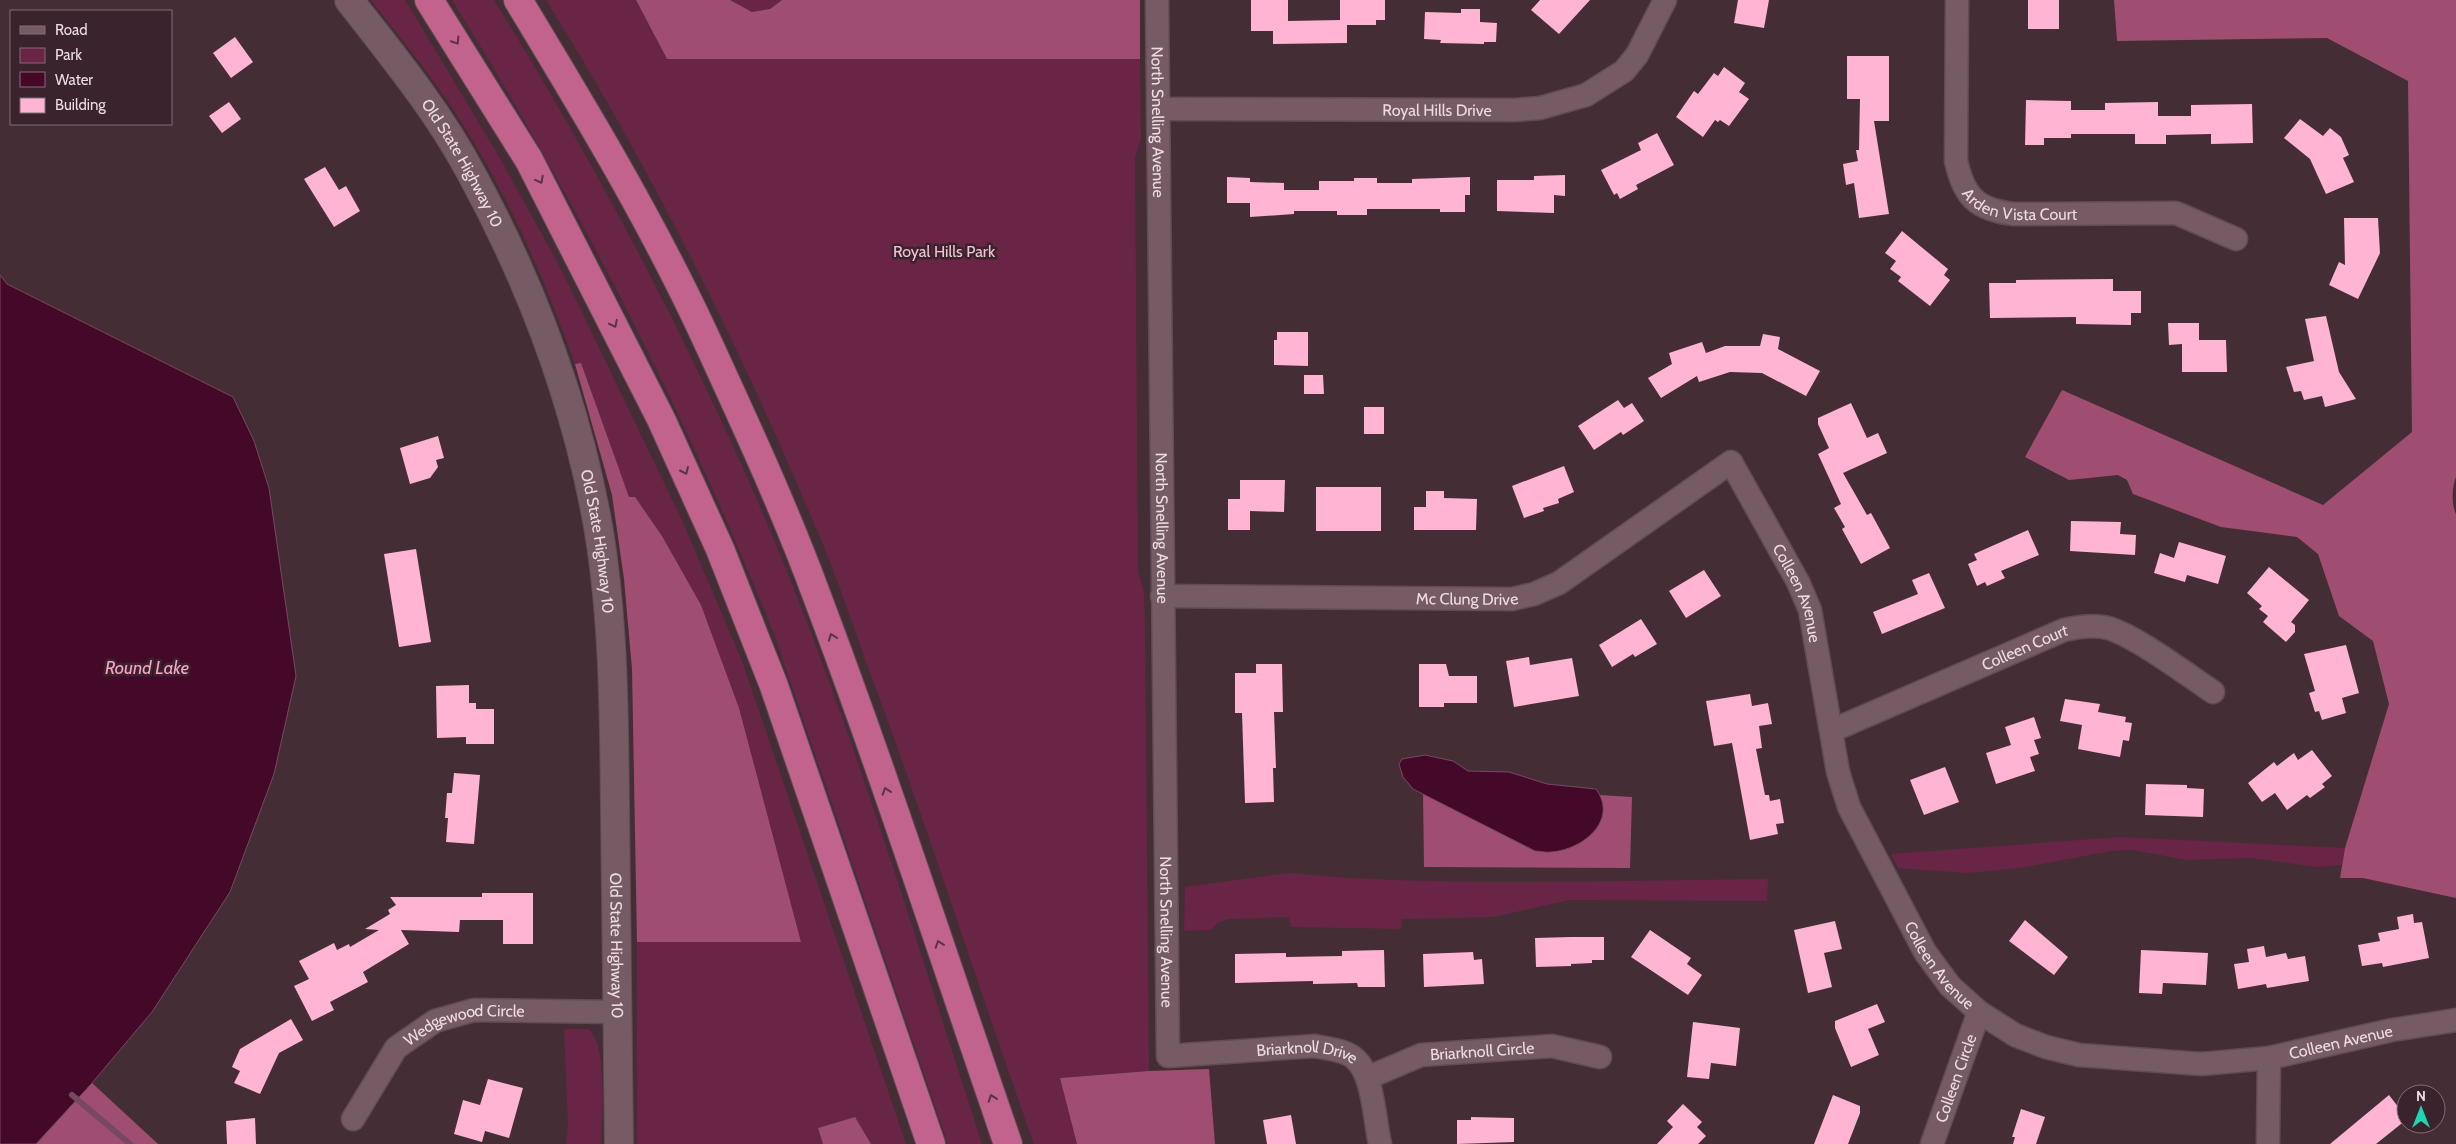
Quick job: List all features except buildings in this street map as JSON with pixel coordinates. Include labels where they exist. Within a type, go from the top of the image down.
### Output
[{"type":"highway","points":[[429,0],[529,160],[662,419],[720,549],[774,686],[932,1144]]},
{"type":"highway","points":[[518,0],[579,100],[642,213],[704,332],[760,459],[821,606],[1008,1144]]},
{"type":"street","name":"Old State Highway 10","points":[[349,0],[428,105],[470,171],[536,310],[561,380],[580,447],[598,525],[608,602],[614,715],[618,1144]]},
{"type":"street","name":"North Snelling Avenue","points":[[1157,0],[1168,1056]]},
{"type":"street","name":"Royal Hills Drive","points":[[1159,110],[1515,110],[1540,108],[1586,94],[1624,71],[1637,55],[1665,0]]},
{"type":"street","name":"Arden Vista Court","points":[[1956,0],[1956,161],[1960,179],[1969,194],[1979,205],[1994,212],[2014,214],[2176,213],[2236,239]]},
{"type":"street","name":"Mc Clung Drive","points":[[1162,596],[1512,599],[1534,594],[1558,583],[1731,462]]},
{"type":"street","name":"Colleen Avenue","points":[[1731,462],[1798,582],[1810,610],[1838,772],[1849,807],[1925,952],[1950,986],[1979,1012],[2015,1035],[2046,1047],[2078,1055],[2201,1064],[2269,1058],[2392,1030],[2456,1020]]},
{"type":"street","name":"Colleen Court","points":[[1831,731],[2064,630],[2082,626],[2104,627],[2124,634],[2213,692]]},
{"type":"street","name":"Wedgewood Circle","points":[[353,1119],[396,1048],[435,1021],[474,1010],[618,1012]]},
{"type":"street","name":"Colleen Circle","points":[[1932,1144],[1979,1012]]},
{"type":"street","name":"Briarknoll Drive","points":[[1168,1056],[1315,1046],[1339,1050],[1358,1061],[1367,1078],[1380,1144]]},
{"type":"street","name":"Briarknoll Circle","points":[[1367,1078],[1421,1055],[1552,1046],[1600,1057]]},
{"type":"street","points":[[2268,1144],[2269,1058]]},
{"type":"green space","points":[[371,0],[405,0],[498,155],[561,269],[682,520],[742,661],[906,1144],[871,1144],[855,1117],[818,1128],[823,1144],[637,1144],[637,942],[801,942],[739,708],[701,605],[662,536],[635,497],[629,498],[581,363],[575,364],[552,302],[497,182],[442,93]]},
{"type":"green space","points":[[452,0],[494,0],[600,181],[696,366],[754,493],[787,572],[848,734],[982,1144],[948,1144],[774,634],[704,470],[627,310],[586,231],[543,153]]},
{"type":"green space","name":"Royal Hills Park","points":[[546,0],[636,0],[667,59],[1140,59],[1141,139],[1135,158],[1138,571],[1144,593],[1145,626],[1149,1071],[1060,1078],[1077,1144],[1034,1144],[930,840],[824,547],[763,407],[696,268],[624,132]]},
{"type":"green space","points":[[730,0],[782,0],[770,8],[756,11],[743,8]]},
{"type":"green space","points":[[2120,837],[2345,848],[2342,865],[2317,867],[2250,858],[2187,860],[2132,850],[2111,851],[2026,867],[1967,873],[1898,868],[1891,854]]},
{"type":"green space","points":[[1289,873],[1349,878],[1468,882],[1768,879],[1767,901],[1569,900],[1494,917],[1402,919],[1401,929],[1291,927],[1289,917],[1229,919],[1219,922],[1210,930],[1184,931],[1185,887]]},
{"type":"green space","points":[[564,1029],[588,1029],[595,1038],[599,1050],[602,1083],[601,1144],[566,1144],[568,1126]]},
{"type":"shaded area","points":[[636,0],[730,0],[752,12],[770,9],[782,0],[1140,0],[1140,59],[667,59]]},
{"type":"shaded area","points":[[2114,0],[2456,0],[2456,477],[2453,505],[2456,514],[2456,898],[2363,878],[2340,878],[2345,848],[2389,704],[2373,641],[2339,616],[2318,554],[2297,537],[2221,527],[2133,494],[2127,480],[2118,475],[2069,480],[2025,457],[2062,390],[2323,505],[2412,432],[2408,81],[2327,38],[2117,41]]},
{"type":"shaded area","points":[[581,363],[629,497],[635,497],[662,536],[701,605],[739,708],[801,942],[637,942],[632,669],[624,579],[612,495],[575,364]]},
{"type":"shaded area","points":[[1423,793],[1535,851],[1603,805],[1600,795],[1632,797],[1630,868],[1424,867]]},
{"type":"shaded area","points":[[1209,1069],[1215,1144],[1077,1144],[1060,1078],[1149,1071]]},
{"type":"shaded area","points":[[92,1083],[158,1144],[36,1144]]},
{"type":"shaded area","points":[[855,1117],[871,1144],[823,1144],[818,1128]]},
{"type":"water","name":"Round Lake","points":[[0,275],[7,284],[233,397],[254,441],[269,488],[296,676],[274,774],[230,892],[152,1012],[92,1083],[36,1144],[0,1144]]},
{"type":"water","points":[[1425,755],[1453,761],[1468,771],[1509,772],[1547,784],[1596,789],[1602,801],[1603,812],[1600,822],[1594,832],[1574,846],[1551,852],[1535,851],[1413,789],[1403,777],[1399,764],[1402,759]]},
{"type":"waterway","points":[[72,1095],[130,1144]]}]
